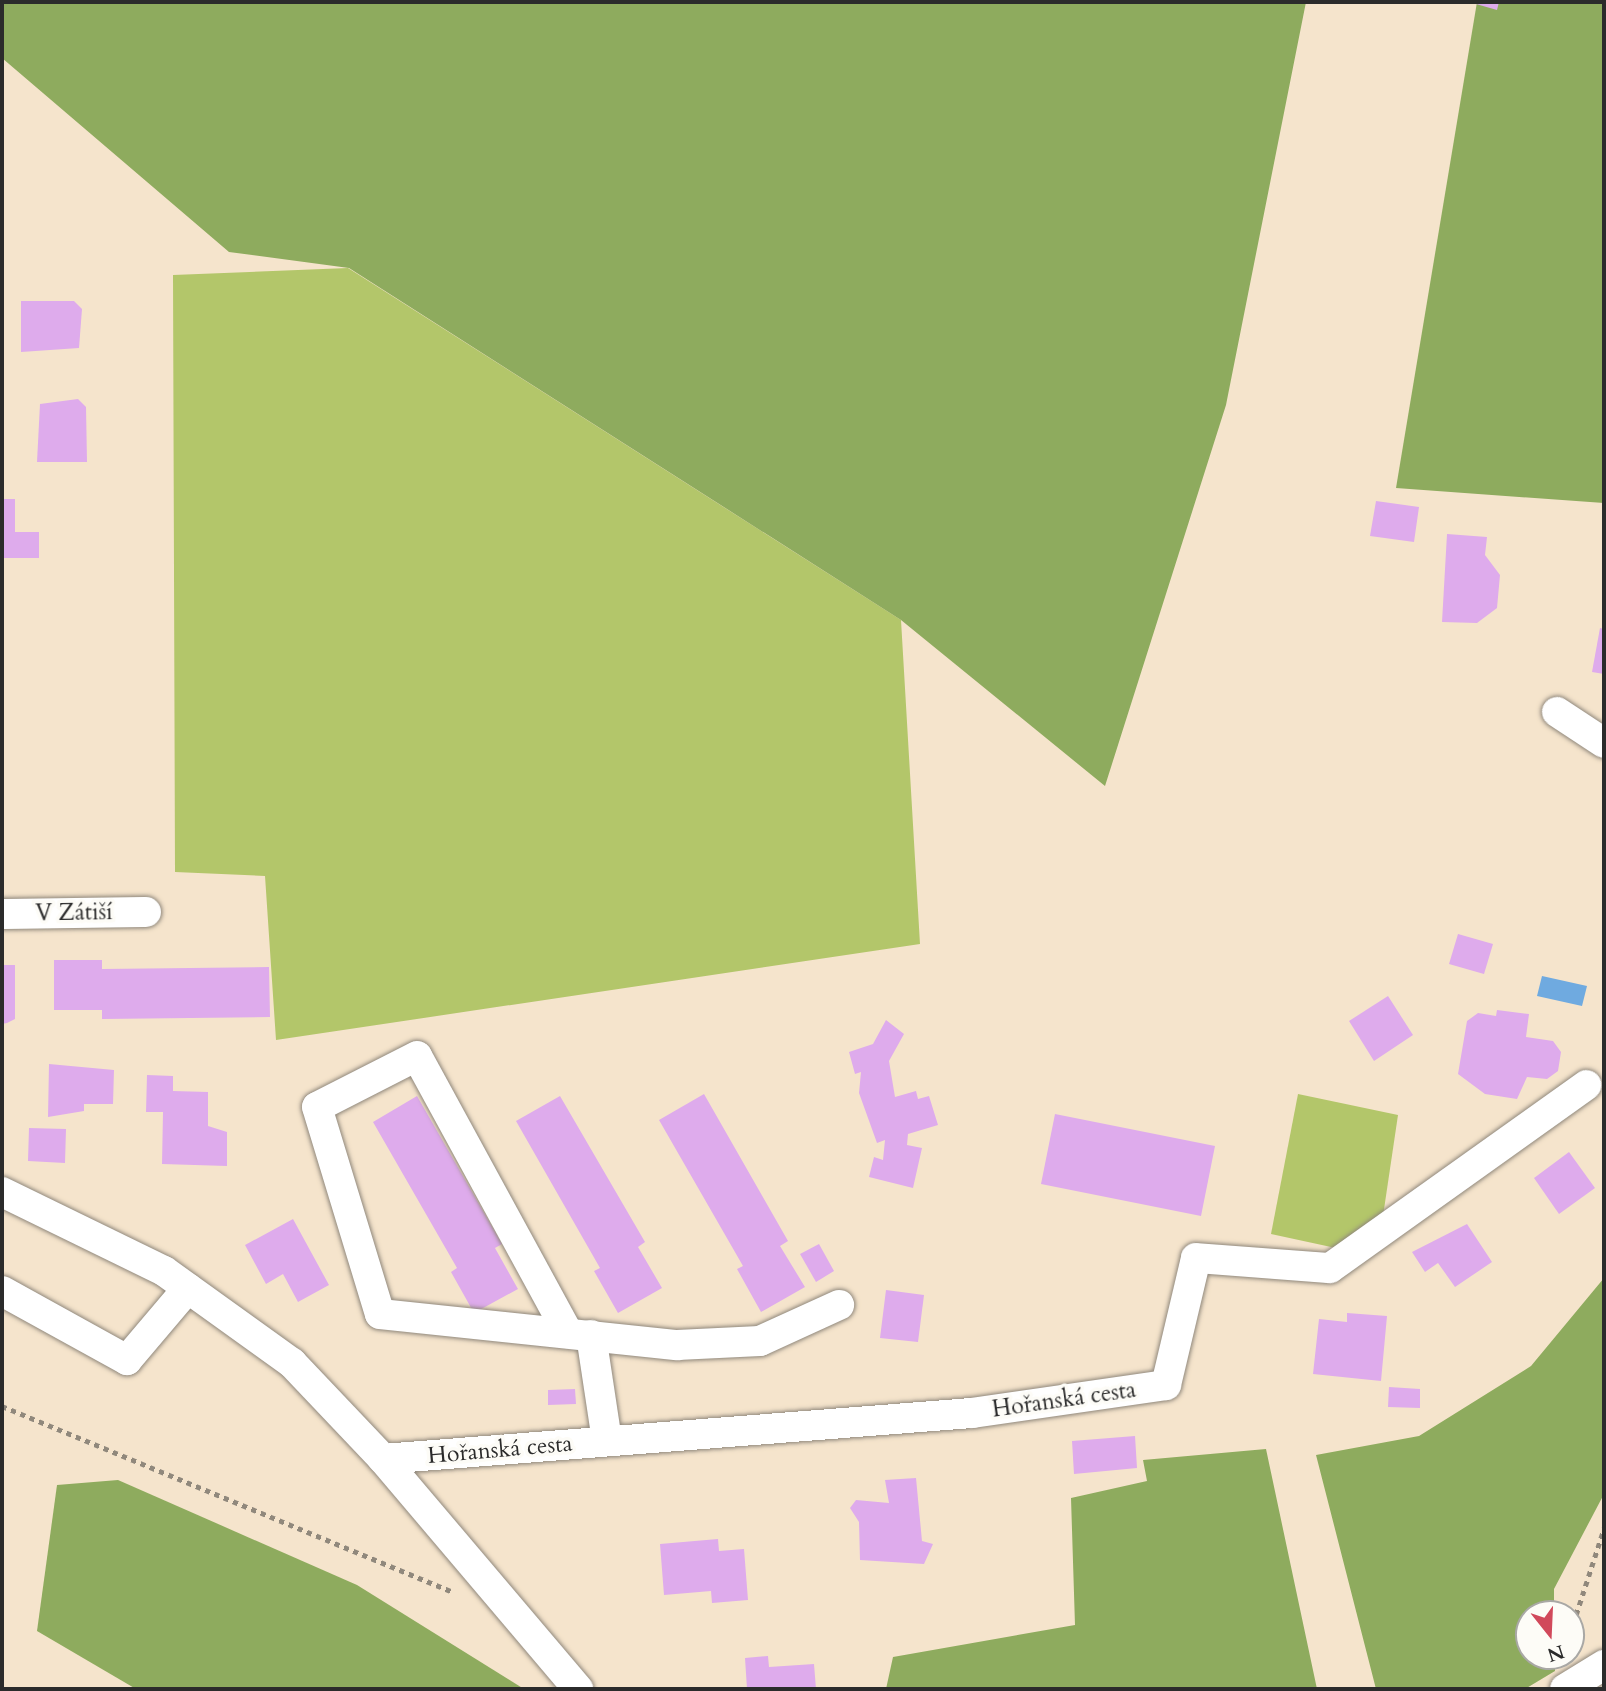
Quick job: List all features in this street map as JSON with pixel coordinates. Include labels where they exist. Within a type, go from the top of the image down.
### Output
[{"type":"street","points":[[1557,712],[1604,743]]},
{"type":"street","name":"V Zátiší","points":[[2,914],[146,912]]},
{"type":"street","points":[[607,1441],[579,1334],[417,1056],[317,1107],[380,1314],[579,1334],[677,1345],[760,1341],[839,1305]]},
{"type":"street","name":"Hořanská cesta","points":[[383,1459],[972,1413],[1166,1385],[1196,1258],[1330,1268],[1587,1085]]},
{"type":"street","name":"Hořanská cesta","points":[[2,1192],[188,1289],[292,1363],[383,1459],[578,1689]]},
{"type":"street","points":[[2,1292],[127,1360],[188,1289]]},
{"type":"street","points":[[1565,1689],[1598,1669]]},
{"type":"path","points":[[2,1406],[468,1598]]},
{"type":"path","points":[[1598,1669],[1577,1649],[1573,1624],[1604,1528]]},
{"type":"green space","points":[[2,2],[1306,2],[1226,405],[1105,786],[901,620],[349,268],[229,252],[2,58]]},
{"type":"green space","points":[[1477,2],[1604,2],[1604,503],[1396,488]]},
{"type":"green space","points":[[348,268],[901,620],[920,944],[276,1040],[265,876],[175,872],[173,275]]},
{"type":"green space","points":[[1298,1094],[1398,1115],[1383,1216],[1345,1250],[1271,1234]]},
{"type":"green space","points":[[1604,1278],[1604,1494],[1554,1589],[1554,1600],[1515,1600],[1515,1670],[1555,1671],[1525,1689],[1376,1689],[1316,1455],[1419,1436],[1531,1366]]},
{"type":"green space","points":[[1266,1449],[1317,1689],[886,1689],[893,1657],[1075,1625],[1071,1498],[1147,1481],[1143,1460]]},
{"type":"green space","points":[[118,1480],[357,1585],[524,1689],[136,1689],[37,1631],[57,1485]]},
{"type":"water","points":[[1542,976],[1587,986],[1582,1006],[1537,996]]},
{"type":"building","points":[[1469,2],[1499,2],[1497,10]]},
{"type":"building","points":[[21,301],[74,301],[82,309],[79,348],[21,352]]},
{"type":"building","points":[[78,399],[86,407],[87,462],[37,462],[40,404]]},
{"type":"building","points":[[2,499],[15,499],[15,532],[39,532],[39,558],[2,558]]},
{"type":"building","points":[[1376,501],[1419,507],[1414,542],[1370,536]]},
{"type":"building","points":[[1447,534],[1487,537],[1485,555],[1500,575],[1497,608],[1477,623],[1442,622]]},
{"type":"building","points":[[1600,628],[1604,629],[1604,674],[1592,672]]},
{"type":"building","points":[[1458,934],[1493,944],[1484,974],[1449,964]]},
{"type":"building","points":[[54,960],[102,960],[102,969],[269,967],[270,1017],[102,1019],[102,1010],[54,1010]]},
{"type":"building","points":[[2,965],[15,965],[15,1019],[2,1024]]},
{"type":"building","points":[[1388,996],[1413,1035],[1374,1061],[1349,1021]]},
{"type":"building","points":[[1497,1010],[1529,1014],[1526,1037],[1553,1041],[1561,1052],[1558,1071],[1547,1079],[1527,1077],[1517,1099],[1485,1094],[1458,1074],[1467,1021],[1478,1013],[1496,1016]]},
{"type":"building","points":[[886,1020],[904,1034],[889,1061],[895,1097],[916,1091],[918,1099],[929,1096],[938,1125],[908,1134],[907,1145],[922,1148],[913,1188],[869,1177],[874,1157],[883,1160],[885,1140],[877,1143],[859,1093],[861,1072],[855,1074],[849,1052],[873,1044]]},
{"type":"building","points":[[49,1064],[114,1070],[113,1104],[84,1104],[84,1111],[48,1117]]},
{"type":"building","points":[[147,1075],[173,1076],[173,1091],[208,1092],[208,1126],[227,1132],[227,1166],[162,1164],[163,1112],[146,1112]]},
{"type":"building","points":[[704,1094],[788,1241],[780,1246],[805,1287],[761,1312],[737,1269],[743,1266],[659,1120]]},
{"type":"building","points":[[417,1096],[502,1244],[495,1248],[518,1289],[474,1313],[451,1272],[457,1268],[373,1122]]},
{"type":"building","points":[[560,1096],[645,1242],[638,1247],[662,1288],[618,1313],[594,1271],[600,1268],[516,1121]]},
{"type":"building","points":[[1055,1114],[1215,1146],[1201,1216],[1041,1184]]},
{"type":"building","points":[[29,1128],[66,1129],[65,1163],[28,1161]]},
{"type":"building","points":[[1569,1152],[1595,1188],[1559,1214],[1534,1178]]},
{"type":"building","points":[[293,1219],[329,1285],[298,1302],[283,1274],[266,1284],[245,1245]]},
{"type":"building","points":[[1467,1224],[1492,1262],[1455,1287],[1438,1263],[1425,1272],[1412,1252]]},
{"type":"building","points":[[819,1244],[834,1271],[816,1282],[800,1254]]},
{"type":"building","points":[[886,1290],[924,1295],[918,1342],[880,1338]]},
{"type":"building","points":[[1347,1313],[1387,1316],[1381,1381],[1313,1374],[1319,1319],[1347,1322]]},
{"type":"building","points":[[1389,1387],[1420,1389],[1420,1408],[1388,1407]]},
{"type":"building","points":[[575,1389],[576,1404],[548,1405],[548,1390]]},
{"type":"building","points":[[1135,1436],[1137,1468],[1074,1474],[1072,1441]]},
{"type":"building","points":[[916,1478],[922,1541],[933,1544],[924,1564],[860,1560],[859,1522],[850,1508],[856,1500],[889,1503],[885,1480]]},
{"type":"building","points":[[718,1539],[719,1551],[744,1549],[748,1600],[712,1603],[711,1591],[664,1595],[660,1544]]},
{"type":"building","points":[[768,1656],[769,1667],[814,1664],[816,1689],[747,1689],[745,1658]]}]
